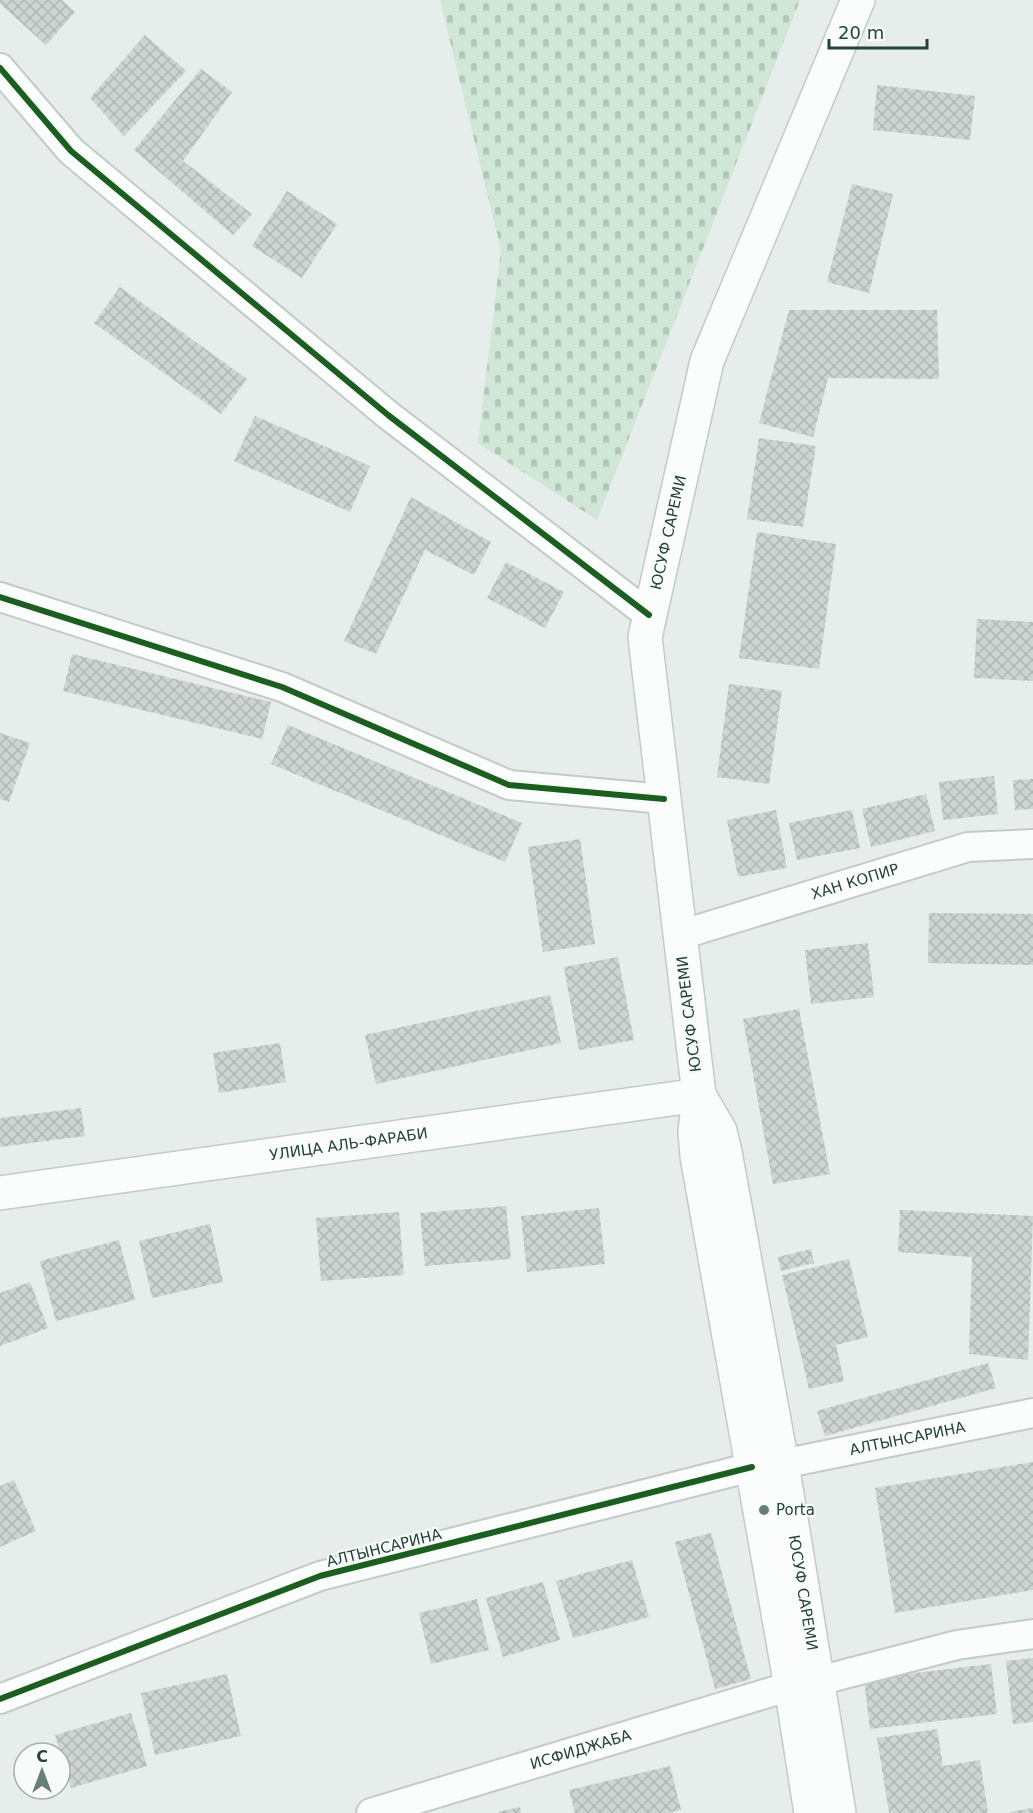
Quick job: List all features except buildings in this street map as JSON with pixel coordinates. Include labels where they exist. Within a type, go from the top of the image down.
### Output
[{"type":"main road","name":"ЮСУФ САРЕМИ","points":[[839,1813],[805,1683],[767,1466],[725,1152],[720,1131],[699,1095],[645,638],[707,361],[858,0]]},
{"type":"main road","name":"УЛИЦА АЛЬ-ФАРАБИ","points":[[0,1193],[699,1095]]},
{"type":"main road","name":"ЮСУФ САРЕМИ","points":[[805,1683],[811,1813]]},
{"type":"street","points":[[0,68],[71,151],[387,415],[649,615]]},
{"type":"street","points":[[0,597],[282,687],[509,785],[664,800]]},
{"type":"street","name":"ХАН КОПИР","points":[[680,935],[968,847],[1033,844]]},
{"type":"street","name":"АЛТЫНСАРИНА","points":[[0,1699],[320,1576],[767,1466],[1033,1413]]},
{"type":"street","name":"ИСФИДЖАБА","points":[[371,1813],[805,1683],[957,1645],[1033,1634]]},
{"type":"green space","points":[[440,0],[800,0],[597,520],[478,443],[501,250]]},
{"type":"cycle path","points":[[0,68],[71,151],[388,415],[649,615]]},
{"type":"cycle path","points":[[0,597],[282,687],[509,785],[664,799]]},
{"type":"cycle path","points":[[0,1699],[320,1576],[752,1467]]},
{"type":"place","name":"Porta","points":[[764,1510]]}]
